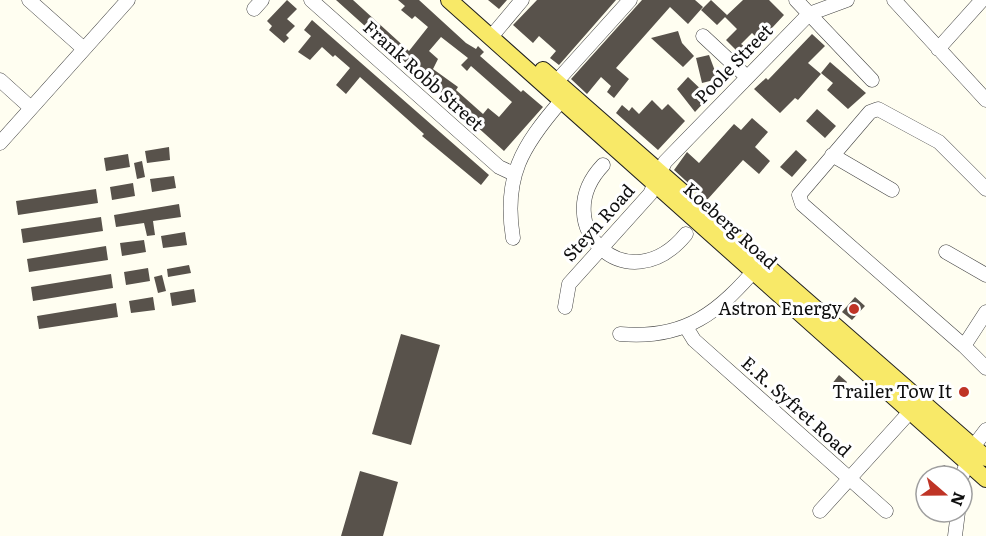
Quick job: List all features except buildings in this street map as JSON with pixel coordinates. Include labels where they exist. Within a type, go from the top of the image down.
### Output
[{"type":"main road","name":"Koeberg Road","points":[[449,0],[557,81],[657,178]]},
{"type":"main road","name":"Koeberg Road","points":[[464,0],[494,34],[561,101],[657,178],[915,406],[972,461],[986,479]]},
{"type":"street","points":[[29,0],[84,49]]},
{"type":"street","points":[[0,143],[128,0]]},
{"type":"street","name":"Frank Robb Street","points":[[311,0],[499,167],[514,174]]},
{"type":"street","points":[[494,34],[522,0]]},
{"type":"street","points":[[557,81],[630,0]]},
{"type":"street","points":[[796,0],[872,80]]},
{"type":"street","name":"Poole Street","points":[[657,178],[665,162],[809,14],[847,0]]},
{"type":"street","points":[[894,0],[986,100]]},
{"type":"street","points":[[938,49],[982,0]]},
{"type":"street","points":[[703,36],[747,78]]},
{"type":"street","points":[[0,80],[31,108]]},
{"type":"street","points":[[513,238],[510,207],[514,174],[527,144],[561,101]]},
{"type":"street","points":[[986,189],[939,142],[878,109],[870,112],[801,190],[799,200],[986,368]]},
{"type":"street","points":[[832,155],[892,190]]},
{"type":"street","points":[[603,165],[587,187],[583,207],[587,228],[602,248],[614,257],[640,263],[665,254],[686,234]]},
{"type":"street","name":"Steyn Road","points":[[565,307],[569,284],[649,195],[657,178]]},
{"type":"street","points":[[946,252],[986,275]]},
{"type":"street","points":[[620,334],[658,335],[686,327],[721,305],[758,267]]},
{"type":"street","points":[[964,346],[986,312]]},
{"type":"street","name":"E.R. Syfret Road","points":[[686,327],[694,340],[886,511]]},
{"type":"street","points":[[820,511],[915,406]]},
{"type":"street","points":[[972,461],[986,430]]},
{"type":"place","name":"Astron Energy","points":[[854,309]]},
{"type":"place","name":"Trailer Tow It","points":[[964,392]]}]
